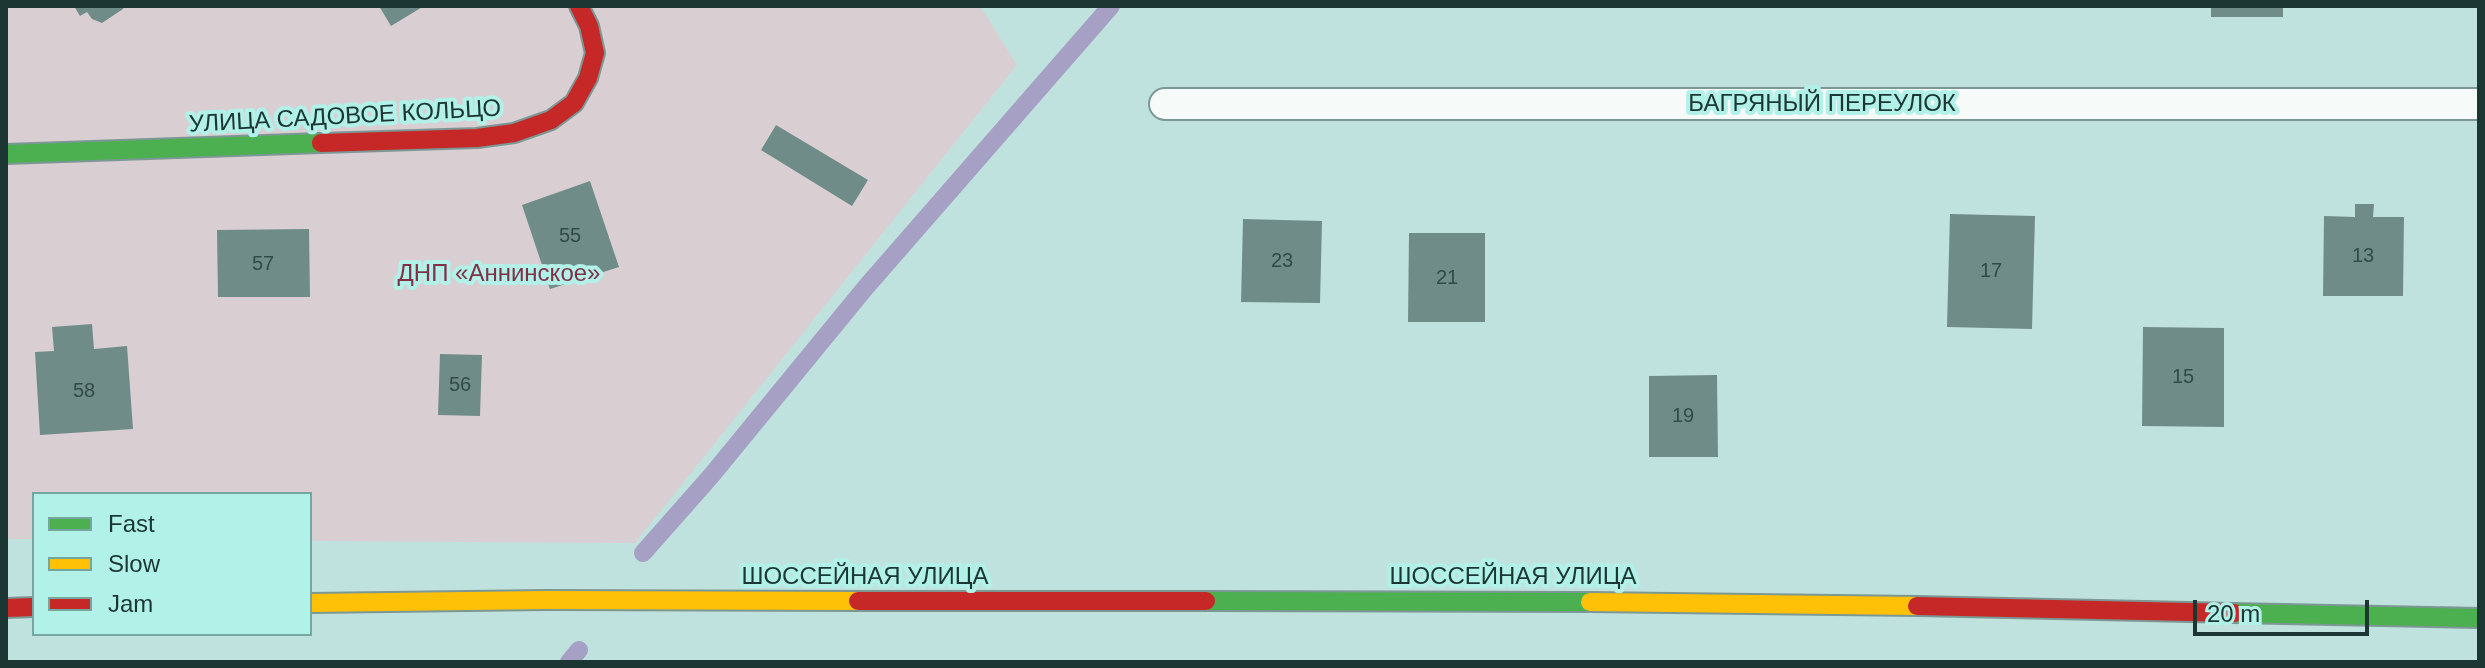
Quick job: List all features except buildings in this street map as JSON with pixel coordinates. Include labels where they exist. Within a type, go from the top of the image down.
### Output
[{"type":"main road","name":"УЛИЦА САДОВОЕ КОЛЬЦО","points":[[6,154],[477,138],[514,133],[551,120],[574,103],[588,78],[595,53],[589,26],[579,6]]},
{"type":"main road","name":"ШОССЕЙНАЯ УЛИЦА","points":[[312,603],[546,600],[1724,602],[2479,618]]},
{"type":"main road","points":[[6,608],[32,607]]},
{"type":"lane","name":"БАГРЯНЫЙ ПЕРЕУЛОК","points":[[1165,104],[2479,104]]},
{"type":"green space","name":"ДНП «Аннинское»","points":[[6,6],[980,6],[1017,65],[635,543],[312,541],[312,492],[32,492],[32,539],[6,539]]},
{"type":"waterway","points":[[643,553],[711,476],[866,287],[1111,6]]},
{"type":"waterway","points":[[569,662],[579,650]]},
{"type":"traffic: fast","points":[[6,154],[321,143]]},
{"type":"traffic: fast","points":[[1206,601],[1590,602]]},
{"type":"traffic: fast","points":[[2234,613],[2479,618]]},
{"type":"traffic: slow","points":[[312,603],[858,601]]},
{"type":"traffic: slow","points":[[1590,602],[1917,606]]},
{"type":"traffic: jam","points":[[321,143],[477,138],[514,133],[551,120],[574,103],[588,78],[595,53],[589,26],[579,6]]},
{"type":"traffic: jam","points":[[858,601],[1206,601]]},
{"type":"traffic: jam","points":[[1917,606],[2234,613]]},
{"type":"traffic: jam","points":[[6,608],[32,607]]}]
